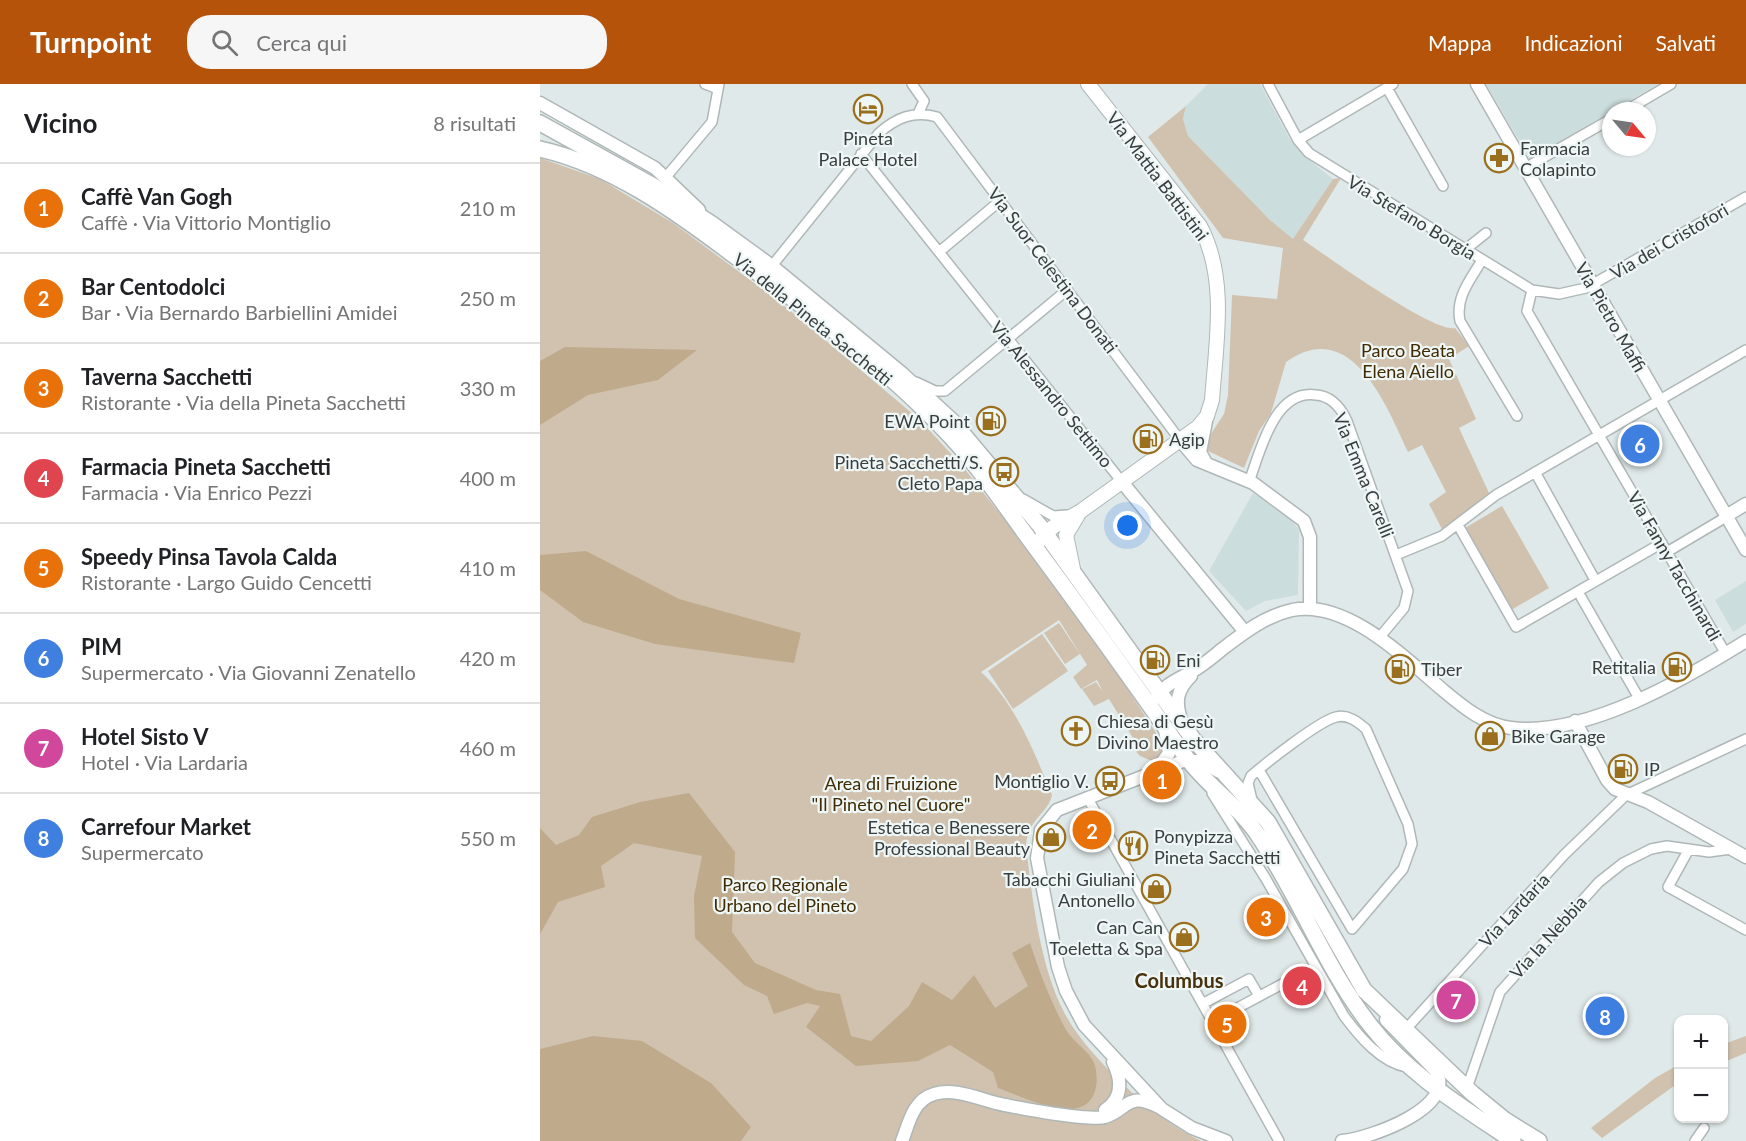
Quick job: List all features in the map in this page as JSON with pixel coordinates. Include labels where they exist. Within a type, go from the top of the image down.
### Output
[{"type":"main road","name":"Via Mattia Battistini","points":[[1088,84],[1195,219],[1210,244],[1216,263],[1217,287],[1213,383],[1207,416]]},
{"type":"main road","name":"Via della Pineta Sacchetti","points":[[540,123],[652,185],[712,224],[771,267],[902,375],[953,422],[1045,532],[1187,731],[1252,803],[1277,837],[1364,990],[1467,1088],[1505,1120],[1539,1141]]},
{"type":"main road","name":"Via della Pineta Sacchetti","points":[[540,149],[587,164],[656,201],[774,285],[901,389],[948,434],[989,482],[1192,764],[1234,805],[1259,836],[1350,998],[1374,1030],[1407,1067],[1438,1092],[1513,1141]]},
{"type":"main road","points":[[1038,549],[1040,539],[1045,532],[1081,511],[1122,482],[1180,440],[1207,416]]},
{"type":"main road","name":"Via della Pineta Sacchetti","points":[[1074,571],[1065,535],[1081,511]]},
{"type":"street","points":[[666,177],[712,122],[719,87],[705,84]]},
{"type":"street","points":[[771,267],[861,154],[888,125],[918,114],[925,102],[912,84]]},
{"type":"street","name":"Via Stefano Borgia","points":[[1268,84],[1298,140],[1312,156],[1532,290],[1559,294],[1577,291],[1592,285]]},
{"type":"street","name":"Via Pietro Maffi","points":[[1477,84],[1659,400],[1724,518],[1746,550]]},
{"type":"street","points":[[1640,102],[1671,84]]},
{"type":"street","points":[[1298,140],[1390,86],[1443,186]]},
{"type":"street","name":"Via della Pineta Sacchetti","points":[[540,103],[649,164],[666,177],[712,224]]},
{"type":"street","name":"Via Suor Celestina Donati","points":[[918,114],[939,118],[1195,458],[1250,482],[1304,522],[1310,537],[1310,609]]},
{"type":"street","points":[[1525,168],[1602,124]]},
{"type":"street","name":"Via Alessandro Settimo","points":[[861,154],[1007,339],[1245,632]]},
{"type":"street","name":"Via dei Cristofori","points":[[1592,285],[1746,197]]},
{"type":"street","points":[[939,252],[1001,200]]},
{"type":"street","points":[[1466,249],[1486,233]]},
{"type":"street","points":[[1482,260],[1461,295],[1460,321],[1517,417]]},
{"type":"street","points":[[902,375],[931,390],[945,391],[1067,290]]},
{"type":"street","name":"Via Fanny Tacchinardi","points":[[1532,290],[1527,311],[1726,654]]},
{"type":"street","points":[[1396,555],[1437,539],[1491,498],[1746,350]]},
{"type":"street","points":[[945,391],[945,404],[953,422]]},
{"type":"street","name":"Via Emma Carelli","points":[[1250,482],[1270,428],[1282,408],[1290,401],[1304,396],[1324,396],[1335,403],[1344,415],[1396,555],[1408,598],[1401,613],[1379,638]]},
{"type":"street","points":[[1206,463],[1200,452],[1207,416]]},
{"type":"street","points":[[1535,472],[1595,580]]},
{"type":"street","points":[[1016,495],[1053,516],[1081,511]]},
{"type":"street","points":[[1458,525],[1516,627],[1595,580],[1724,518],[1746,504]]},
{"type":"street","points":[[1581,597],[1640,700]]},
{"type":"street","points":[[1153,711],[1159,693],[1174,681],[1197,668],[1245,632],[1274,616],[1294,610],[1310,609],[1339,616],[1379,638],[1464,707],[1502,727],[1524,729],[1575,721],[1640,700],[1689,677],[1746,641]]},
{"type":"street","points":[[1187,731],[1178,710],[1177,698],[1180,687],[1197,668]]},
{"type":"street","points":[[1252,803],[1248,780],[1333,718],[1354,720],[1368,732],[1410,831],[1412,844],[1403,870],[1352,929],[1347,932],[1338,931],[1325,920]]},
{"type":"street","points":[[1575,721],[1609,783],[1626,795],[1648,802],[1746,857]]},
{"type":"street","points":[[1155,771],[1170,751],[1164,726]]},
{"type":"street","name":"Via Lardaria","points":[[1407,1029],[1564,855],[1626,795],[1746,739]]},
{"type":"street","name":"Via della Pineta Sacchetti","points":[[1230,778],[1204,763],[1192,764],[1266,879],[1314,967],[1344,1016],[1360,1035],[1389,1061],[1407,1067]]},
{"type":"street","points":[[1192,764],[1155,771],[1062,807],[1047,820],[1039,836],[1037,858],[1063,984],[1084,1025],[1162,1109],[1192,1128],[1226,1141]]},
{"type":"street","points":[[1259,770],[1352,929]]},
{"type":"street","points":[[1087,797],[1279,1141]]},
{"type":"street","name":"Via la Nebbia","points":[[1467,1088],[1498,995],[1599,882],[1631,857],[1662,847],[1709,852],[1731,849]]},
{"type":"street","points":[[1689,849],[1668,887],[1746,930]]},
{"type":"street","points":[[1214,1021],[1314,967]]},
{"type":"street","points":[[1204,1003],[1249,979],[1259,996]]},
{"type":"street","name":"Via della Pineta Sacchetti","points":[[1364,990],[1402,1037],[1437,1072],[1440,1083],[1438,1092]]},
{"type":"street","points":[[1092,1117],[1114,1103],[1120,1089],[1117,1072],[1108,1053]]},
{"type":"street","points":[[902,1141],[916,1108],[926,1097],[939,1092],[954,1092],[1048,1113],[1092,1117],[1105,1117],[1123,1105],[1137,1101],[1162,1109]]},
{"type":"street","points":[[1342,1141],[1365,1138],[1392,1126],[1425,1106],[1438,1092]]},
{"type":"street","points":[[1695,1141],[1704,1128]]},
{"type":"shaded area","points":[[1208,84],[1260,84],[1289,138],[1309,160],[1333,179],[1293,239],[1270,220],[1188,136],[1183,119],[1186,106]]},
{"type":"shaded area","points":[[1486,84],[1658,84],[1627,102],[1602,102],[1602,117],[1530,159]]},
{"type":"shaded area","points":[[565,347],[697,350],[658,380],[588,395],[540,425],[540,361]]},
{"type":"shaded area","points":[[1253,493],[1290,519],[1299,529],[1298,595],[1265,601],[1246,611],[1209,571]]},
{"type":"shaded area","points":[[586,551],[679,599],[801,633],[794,663],[655,644],[583,622],[540,590],[540,555]]},
{"type":"shaded area","points":[[1746,581],[1746,624],[1733,632],[1715,600]]},
{"type":"shaded area","points":[[689,793],[735,852],[732,932],[755,963],[816,990],[840,994],[851,1036],[871,1041],[909,1006],[922,982],[952,1000],[974,975],[995,1008],[1028,986],[1012,953],[1030,943],[1065,1028],[1094,1062],[1095,1091],[1088,1102],[1078,1108],[1052,1107],[998,1088],[993,1072],[950,1045],[918,1061],[856,1066],[806,1027],[820,1006],[807,1003],[774,1014],[767,996],[744,985],[695,938],[694,896],[702,856],[634,843],[601,866],[605,887],[558,902],[540,934],[540,828],[556,845],[579,835],[592,817],[640,802]]},
{"type":"shaded area","points":[[593,1036],[642,1041],[711,1083],[751,1127],[741,1141],[540,1141],[540,1049]]},
{"type":"green space","name":"Parco Beata Elena Aiello","points":[[1186,106],[1183,119],[1188,136],[1270,220],[1293,239],[1333,179],[1341,178],[1303,240],[1404,307],[1425,319],[1455,328],[1469,346],[1449,359],[1476,419],[1459,428],[1489,493],[1443,531],[1429,504],[1446,492],[1422,445],[1408,452],[1389,412],[1364,372],[1348,358],[1330,350],[1309,350],[1286,362],[1271,413],[1259,431],[1244,468],[1208,451],[1205,443],[1224,414],[1228,395],[1232,295],[1277,299],[1283,248],[1223,238],[1148,137]]},
{"type":"green space","name":"Parco Regionale Urbano del Pineto","points":[[540,158],[600,179],[673,223],[780,302],[920,420],[964,468],[1004,519],[1119,676],[1162,742],[1161,753],[1152,761],[1140,756],[1134,749],[1138,746],[1109,699],[1094,706],[1082,689],[1096,682],[1103,692],[1097,680],[1081,689],[1073,677],[1087,665],[1059,620],[981,672],[1004,699],[1023,729],[1052,795],[1030,829],[1026,845],[1038,932],[1056,995],[1077,1034],[1108,1069],[1151,1109],[1201,1141],[540,1141]]},
{"type":"green space","points":[[1502,506],[1549,588],[1511,610],[1465,528]]},
{"type":"green space","points":[[1059,623],[1080,654],[1065,664],[1044,633]]},
{"type":"green space","points":[[1042,634],[1068,671],[1013,709],[988,671]]},
{"type":"green space","points":[[1746,1036],[1746,1053],[1728,1060],[1728,1043]]},
{"type":"green space","points":[[1674,1067],[1674,1086],[1602,1138],[1591,1128],[1655,1078]]},
{"type":"place","name":"Pineta Palace Hotel","points":[[868,109]]},
{"type":"place","name":"Farmacia Colapinto","points":[[1499,158]]},
{"type":"place","name":"EWA Point","points":[[991,421]]},
{"type":"place","name":"Agip","points":[[1148,439]]},
{"type":"place","name":"PIM","points":[[1640,444]]},
{"type":"place","name":"Pineta Sacchetti/S. Cleto Papa","points":[[1004,472]]},
{"type":"place","name":"Eni","points":[[1155,660]]},
{"type":"place","name":"Retitalia","points":[[1677,667]]},
{"type":"place","name":"Tiber","points":[[1400,669]]},
{"type":"place","name":"Chiesa di Gesù Divino Maestro","points":[[1076,731]]},
{"type":"place","name":"Bike Garage","points":[[1490,736]]},
{"type":"place","name":"IP","points":[[1623,769]]},
{"type":"place","name":"Caffè Van Gogh","points":[[1162,780]]},
{"type":"place","name":"Montiglio V.","points":[[1110,781]]},
{"type":"place","name":"Bar Centodolci","points":[[1092,830]]},
{"type":"place","name":"Estetica e Benessere Professional Beauty","points":[[1051,837]]},
{"type":"place","name":"Ponypizza Pineta Sacchetti","points":[[1133,846]]},
{"type":"place","name":"Tabacchi Giuliani Antonello","points":[[1156,889]]},
{"type":"place","name":"Taverna Sacchetti","points":[[1266,917]]},
{"type":"place","name":"Can Can Toeletta & Spa","points":[[1184,937]]},
{"type":"place","name":"Farmacia Pineta Sacchetti","points":[[1302,986]]},
{"type":"place","name":"Hotel Sisto V","points":[[1456,1000]]},
{"type":"place","name":"Carrefour Market","points":[[1605,1016]]},
{"type":"place","name":"Speedy Pinsa Tavola Calda","points":[[1227,1024]]},
{"type":"district","name":"Columbus","points":[[1179,980]]},
{"type":"park label","name":"Area di Fruizione \"Il Pineto nel Cuore\"","points":[[891,793]]}]
